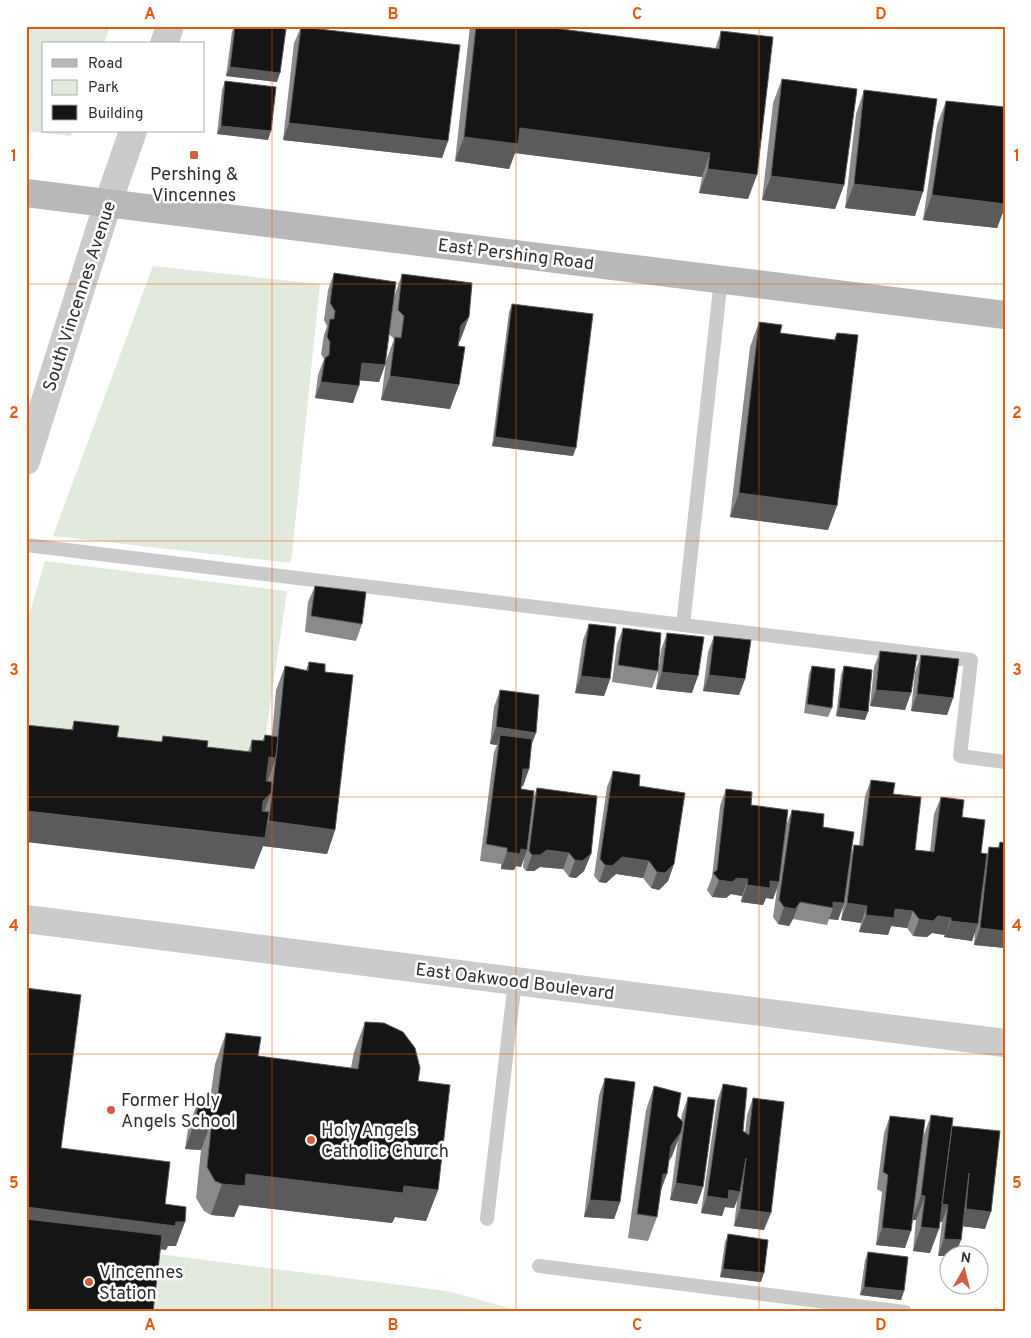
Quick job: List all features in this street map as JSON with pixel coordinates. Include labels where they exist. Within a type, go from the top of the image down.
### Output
[{"type":"main road","name":"East Pershing Road","points":[[26,193],[1005,315]]},
{"type":"street","points":[[165,42],[170,26]]},
{"type":"street","name":"South Vincennes Avenue","points":[[26,461],[108,203],[133,132]]},
{"type":"street","name":"East Oakwood Boulevard","points":[[26,919],[1005,1043]]},
{"type":"lane","points":[[683,625],[721,279]]},
{"type":"lane","points":[[26,545],[971,660],[960,756],[1005,762]]},
{"type":"lane","points":[[486,1219],[515,981]]},
{"type":"lane","points":[[539,1266],[905,1312]]},
{"type":"green space","points":[[26,26],[110,26],[105,42],[42,42],[42,132],[72,132],[71,136],[26,131]]},
{"type":"green space","points":[[153,266],[320,284],[291,563],[53,536]]},
{"type":"green space","points":[[45,561],[287,591],[262,761],[26,735],[26,625]]},
{"type":"green space","points":[[26,1237],[447,1291],[525,1312],[26,1312]]},
{"type":"building","points":[[235,26],[263,26],[286,29],[280,73],[230,67]]},
{"type":"building","points":[[476,26],[537,26],[719,49],[721,31],[773,37],[757,175],[708,169],[710,153],[520,128],[518,144],[464,137]]},
{"type":"building","points":[[301,27],[460,45],[448,141],[289,123]]},
{"type":"building","points":[[782,79],[857,89],[844,185],[771,176]]},
{"type":"building","points":[[225,81],[276,87],[271,131],[221,126]]},
{"type":"building","points":[[864,90],[937,99],[923,192],[854,184]]},
{"type":"building","points":[[946,101],[1005,107],[1005,204],[932,195]]},
{"type":"building","points":[[334,273],[396,282],[385,365],[362,363],[359,386],[321,382],[325,358],[329,355],[330,342],[327,337],[330,319],[334,319],[335,311],[330,303]]},
{"type":"building","points":[[402,274],[472,283],[469,317],[461,325],[458,346],[465,347],[459,385],[390,376],[395,337],[401,338],[404,316],[398,310]]},
{"type":"building","points":[[512,304],[593,314],[576,448],[495,437]]},
{"type":"building","points":[[759,322],[782,325],[780,333],[835,340],[837,333],[858,335],[837,506],[739,493]]},
{"type":"building","points":[[315,586],[366,592],[362,624],[311,616]]},
{"type":"building","points":[[589,624],[616,627],[610,679],[581,676]]},
{"type":"building","points":[[623,628],[661,633],[658,671],[618,665]]},
{"type":"building","points":[[667,633],[704,637],[698,676],[662,672]]},
{"type":"building","points":[[714,636],[751,640],[745,679],[709,675]]},
{"type":"building","points":[[880,651],[917,655],[911,693],[876,690]]},
{"type":"building","points":[[921,655],[959,659],[953,698],[917,694]]},
{"type":"building","points":[[309,662],[325,664],[325,672],[353,675],[335,830],[269,821],[285,666],[308,671]]},
{"type":"building","points":[[812,666],[835,669],[832,708],[807,704]]},
{"type":"building","points":[[844,666],[872,670],[868,712],[839,708]]},
{"type":"building","points":[[500,690],[539,695],[536,733],[496,727]]},
{"type":"building","points":[[74,721],[119,726],[117,737],[162,742],[163,736],[208,741],[207,747],[251,752],[252,740],[264,741],[265,735],[278,737],[276,758],[269,757],[266,781],[272,782],[271,793],[263,801],[262,811],[269,812],[265,838],[26,811],[26,725],[73,730]]},
{"type":"building","points":[[500,735],[532,739],[529,769],[523,769],[521,789],[534,791],[527,850],[521,849],[520,854],[507,852],[507,848],[486,844]]},
{"type":"building","points":[[613,771],[640,775],[639,786],[685,793],[674,864],[665,873],[657,872],[649,861],[622,857],[612,866],[605,865],[600,859]]},
{"type":"building","points":[[871,780],[895,783],[893,794],[921,797],[915,850],[934,852],[941,797],[964,800],[962,817],[985,820],[981,853],[987,854],[978,924],[951,921],[951,918],[938,916],[933,921],[919,919],[913,911],[895,909],[894,918],[866,915],[867,906],[847,903],[854,845],[863,846]]},
{"type":"building","points":[[537,788],[597,796],[591,854],[582,861],[575,860],[569,853],[547,850],[540,855],[532,855],[529,851]]},
{"type":"building","points":[[726,789],[752,792],[751,805],[788,810],[779,882],[770,881],[770,888],[747,885],[748,879],[737,878],[732,882],[719,880],[713,873],[717,870]]},
{"type":"building","points":[[792,810],[824,814],[823,827],[854,832],[844,903],[833,902],[833,908],[800,902],[795,909],[784,907],[779,900]]},
{"type":"building","points":[[1000,842],[1005,843],[1005,931],[980,928],[989,847],[999,848]]},
{"type":"building","name":"Former Holy Angels School","points":[[26,988],[81,995],[61,1148],[170,1162],[165,1204],[186,1207],[185,1222],[176,1222],[175,1226],[26,1207]]},
{"type":"building","name":"Holy Angels Catholic Church","points":[[365,1022],[384,1023],[403,1032],[415,1048],[420,1068],[418,1081],[450,1085],[438,1190],[404,1186],[403,1193],[246,1174],[245,1186],[222,1184],[215,1181],[207,1167],[212,1120],[196,1118],[199,1098],[217,1100],[226,1033],[261,1037],[258,1056],[358,1069]]},
{"type":"building","points":[[605,1078],[635,1082],[620,1202],[590,1200]]},
{"type":"building","points":[[723,1084],[747,1088],[743,1131],[749,1135],[753,1098],[784,1102],[771,1213],[740,1209],[746,1158],[740,1192],[729,1190],[728,1199],[707,1196]]},
{"type":"building","points":[[654,1086],[681,1093],[677,1116],[683,1122],[681,1132],[671,1146],[667,1174],[663,1174],[657,1217],[637,1214]]},
{"type":"building","points":[[688,1097],[715,1100],[703,1187],[676,1183]]},
{"type":"building","points":[[931,1115],[953,1118],[939,1229],[921,1227],[925,1196],[921,1195]]},
{"type":"building","points":[[890,1116],[925,1120],[911,1231],[882,1228],[888,1175],[883,1172]]},
{"type":"building","points":[[952,1126],[1000,1131],[991,1212],[966,1209],[969,1173],[961,1240],[944,1239],[948,1205],[942,1204]]},
{"type":"building","name":"Vincennes Station","points":[[26,1219],[162,1235],[153,1312],[42,1312],[26,1310]]},
{"type":"building","points":[[728,1234],[768,1240],[764,1273],[723,1269]]},
{"type":"building","points":[[868,1252],[908,1257],[904,1291],[864,1287]]},
{"type":"place","name":"Pershing & Vincennes","points":[[194,155]]},
{"type":"place","name":"Former Holy Angels School","points":[[111,1110]]},
{"type":"place","name":"Holy Angels Catholic Church","points":[[311,1140]]},
{"type":"place","name":"Vincennes Station","points":[[89,1282]]}]
